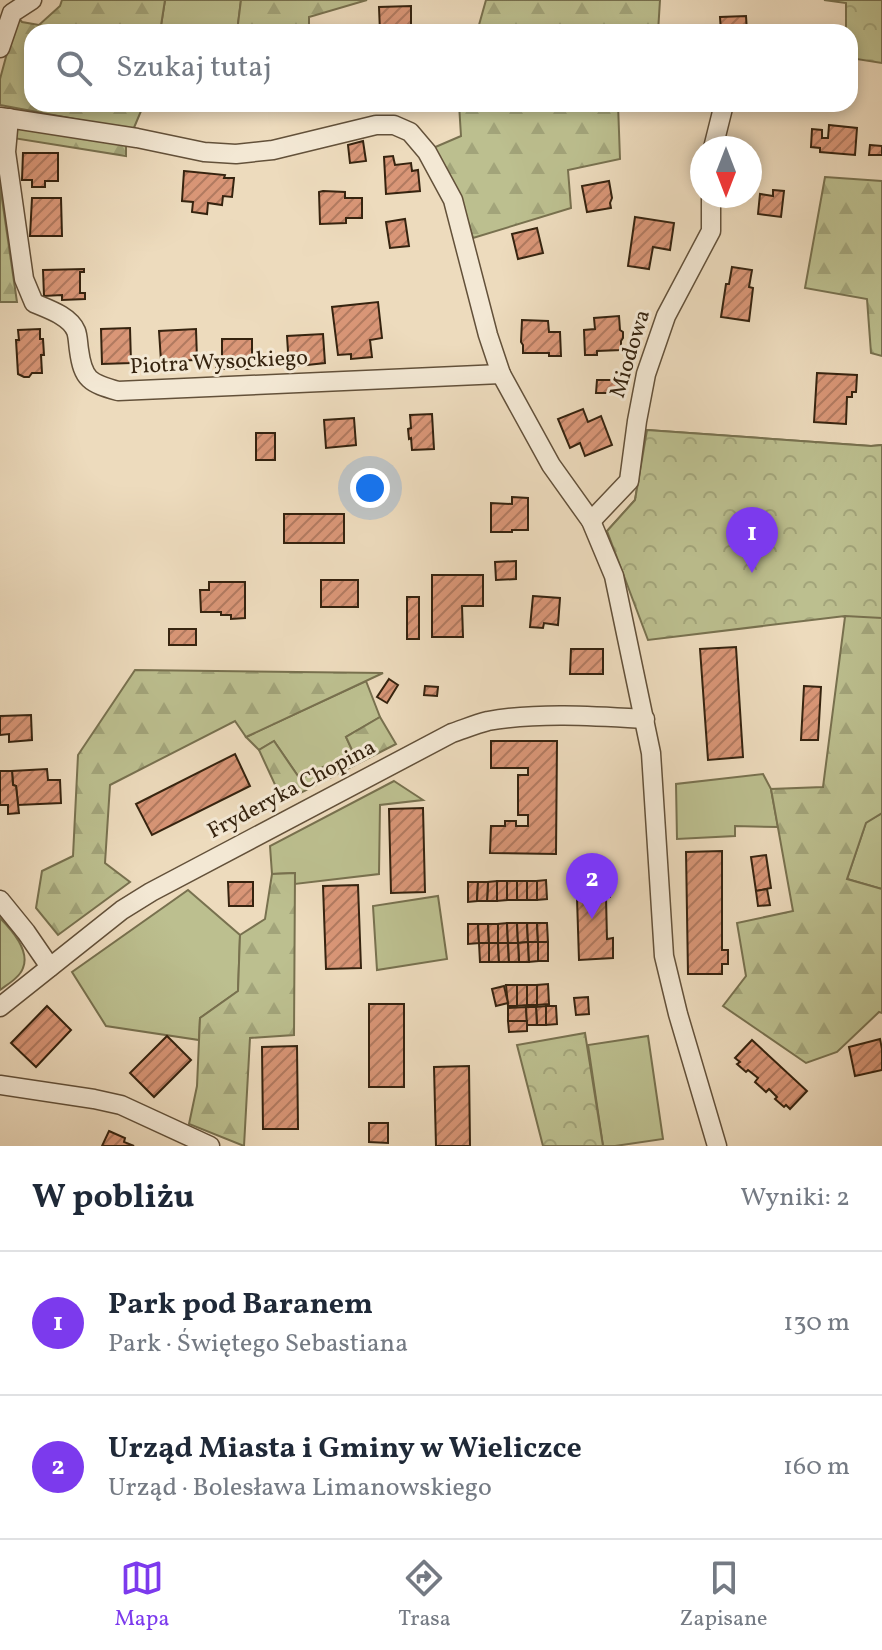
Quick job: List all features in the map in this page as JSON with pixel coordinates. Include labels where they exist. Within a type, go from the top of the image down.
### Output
[{"type":"street","points":[[0,48],[12,13],[32,0]]},
{"type":"street","points":[[716,136],[722,112]]},
{"type":"street","points":[[5,117],[204,152],[236,154],[273,150],[376,125],[394,125],[410,132],[427,152],[453,200],[501,374],[551,465],[591,521],[614,576],[651,753],[664,956],[717,1146]]},
{"type":"street","name":"Piotra Wysockiego","points":[[5,117],[6,152],[24,279],[34,303],[56,313],[76,331],[82,369],[96,385],[118,391],[501,374]]},
{"type":"street","name":"Miodowa","points":[[591,521],[629,481],[646,374],[666,316],[711,231],[711,208]]},
{"type":"street","name":"Fryderyka Chopina","points":[[0,1007],[122,910],[151,892],[452,733],[485,722],[514,717],[645,719]]},
{"type":"street","points":[[0,900],[50,967]]},
{"type":"street","points":[[0,1085],[121,1105],[210,1146]]},
{"type":"green space","points":[[62,0],[165,0],[161,24],[40,24],[60,6]]},
{"type":"green space","points":[[165,0],[241,0],[238,24],[161,24]]},
{"type":"green space","points":[[241,0],[367,0],[309,17],[309,24],[238,24]]},
{"type":"green space","points":[[486,0],[660,0],[658,24],[479,24]]},
{"type":"green space","points":[[824,0],[882,0],[882,63],[858,59],[858,24],[846,24],[846,3]]},
{"type":"green space","points":[[17,16],[22,22],[33,24],[24,24],[24,110],[0,105],[0,79]]},
{"type":"green space","points":[[37,112],[141,112],[133,130]]},
{"type":"green space","points":[[460,112],[618,112],[620,159],[568,170],[571,208],[473,238],[460,196],[433,148],[461,136]]},
{"type":"green space","points":[[14,127],[126,144],[126,156],[13,138]]},
{"type":"green space","points":[[825,177],[882,181],[882,356],[871,353],[867,299],[805,288]]},
{"type":"green space","points":[[0,185],[17,302],[0,302]]},
{"type":"green space","points":[[647,430],[882,445],[882,813],[866,823],[847,879],[882,889],[882,1013],[879,1012],[837,1052],[806,1063],[723,1006],[746,976],[737,923],[793,911],[771,789],[823,787],[845,617],[607,531],[635,500]]},
{"type":"green space","points":[[647,430],[882,445],[882,618],[845,616],[648,640],[607,531],[635,500]]},
{"type":"green space","points":[[135,670],[383,673],[246,737],[235,721],[110,785],[105,863],[130,882],[58,935],[36,908],[42,871],[73,856],[78,755]]},
{"type":"green space","points":[[366,681],[380,717],[346,737],[353,752],[300,779],[274,741],[259,750],[246,737]]},
{"type":"green space","points":[[380,717],[396,744],[283,802],[259,750],[274,741],[300,779],[353,752],[346,737]]},
{"type":"green space","points":[[763,774],[771,789],[778,827],[735,826],[735,836],[677,839],[676,784]]},
{"type":"green space","points":[[394,781],[423,800],[380,805],[379,874],[295,884],[294,873],[272,874],[270,846]]},
{"type":"green space","points":[[882,813],[882,889],[847,879],[866,822]]},
{"type":"green space","points":[[295,873],[294,1035],[250,1038],[244,1146],[189,1124],[197,1086],[200,1018],[238,991],[240,935],[265,919],[272,874]]},
{"type":"green space","points":[[188,890],[240,935],[238,991],[200,1018],[199,1040],[106,1026],[72,972]]},
{"type":"green space","points":[[438,896],[447,959],[377,970],[373,906]]},
{"type":"green space","points":[[0,918],[18,941],[24,961],[19,974],[0,990]]},
{"type":"green space","points":[[585,1033],[603,1146],[543,1146],[517,1045]]},
{"type":"green space","points":[[648,1036],[663,1139],[603,1146],[588,1045]]},
{"type":"building","points":[[411,6],[411,24],[380,24],[379,7]]},
{"type":"building","points":[[746,16],[746,24],[720,24],[720,17]]},
{"type":"building","points":[[829,125],[857,128],[855,155],[820,152],[820,148],[811,147],[812,129],[822,130],[822,138],[828,138]]},
{"type":"building","points":[[363,141],[366,161],[350,163],[348,145]]},
{"type":"building","points":[[870,145],[882,146],[882,155],[869,155]]},
{"type":"building","points":[[23,153],[58,153],[58,181],[45,181],[45,187],[32,187],[32,180],[22,180]]},
{"type":"building","points":[[393,156],[395,165],[411,163],[412,171],[418,170],[420,191],[386,194],[384,157]]},
{"type":"building","points":[[184,171],[234,178],[232,197],[223,196],[222,205],[208,203],[207,214],[192,212],[193,202],[182,201]]},
{"type":"building","points":[[609,181],[611,208],[587,212],[582,186]]},
{"type":"building","points":[[773,190],[784,191],[781,217],[758,214],[759,208],[762,208],[762,194],[773,196]]},
{"type":"building","points":[[319,192],[345,192],[345,198],[362,198],[362,218],[346,218],[346,223],[320,224]]},
{"type":"building","points":[[32,198],[61,198],[62,236],[30,236]]},
{"type":"building","points":[[635,217],[674,223],[670,250],[653,247],[649,269],[628,266]]},
{"type":"building","points":[[405,219],[409,246],[390,248],[386,222]]},
{"type":"building","points":[[537,228],[543,253],[518,259],[512,234]]},
{"type":"building","points":[[732,267],[752,270],[749,321],[721,317]]},
{"type":"building","points":[[84,269],[80,272],[80,293],[85,293],[85,299],[62,300],[62,295],[44,296],[43,270]]},
{"type":"building","points":[[378,302],[382,338],[370,340],[372,357],[351,359],[351,354],[338,355],[332,307]]},
{"type":"building","points":[[619,316],[620,330],[623,332],[621,350],[585,355],[584,330],[595,329],[594,318]]},
{"type":"building","points":[[522,320],[548,321],[549,332],[560,332],[561,356],[523,353]]},
{"type":"building","points":[[130,328],[131,363],[102,364],[101,329]]},
{"type":"building","points":[[40,329],[44,355],[41,355],[42,373],[24,377],[18,374],[18,330]]},
{"type":"building","points":[[196,329],[197,360],[161,361],[159,331]]},
{"type":"building","points":[[323,334],[325,363],[289,367],[287,336]]},
{"type":"building","points":[[222,339],[252,339],[252,369],[216,367],[216,360],[222,360]]},
{"type":"building","points":[[817,373],[857,375],[856,392],[852,392],[852,397],[847,397],[846,424],[814,422]]},
{"type":"building","points":[[597,380],[621,380],[621,393],[596,393]]},
{"type":"building","points":[[583,409],[588,422],[601,416],[612,445],[585,456],[580,443],[570,448],[558,419]]},
{"type":"building","points":[[432,414],[434,449],[412,450],[408,429],[411,428],[410,415]]},
{"type":"building","points":[[354,418],[356,445],[326,448],[324,420]]},
{"type":"building","points":[[256,433],[275,433],[275,460],[256,460]]},
{"type":"building","points":[[512,497],[528,498],[528,530],[491,532],[491,503],[512,504]]},
{"type":"building","points":[[284,514],[344,514],[344,543],[284,543]]},
{"type":"building","points":[[516,561],[516,579],[496,580],[495,562]]},
{"type":"building","points":[[432,575],[483,575],[483,606],[462,606],[463,637],[432,637]]},
{"type":"building","points":[[321,580],[358,580],[358,607],[321,607]]},
{"type":"building","points":[[209,582],[245,582],[245,618],[231,619],[231,615],[221,615],[221,612],[201,612],[200,590],[209,590]]},
{"type":"building","points":[[533,596],[560,598],[558,625],[544,623],[543,628],[530,627]]},
{"type":"building","points":[[407,597],[419,597],[419,639],[407,639]]},
{"type":"building","points":[[169,629],[196,629],[196,645],[169,645]]},
{"type":"building","points":[[736,647],[743,757],[708,760],[700,649]]},
{"type":"building","points":[[571,649],[603,649],[603,674],[570,674]]},
{"type":"building","points":[[389,679],[398,685],[387,703],[377,697]]},
{"type":"building","points":[[425,686],[438,687],[437,696],[424,695]]},
{"type":"building","points":[[804,686],[821,687],[818,740],[801,740]]},
{"type":"building","points":[[31,715],[32,740],[9,742],[9,734],[0,735],[0,716]]},
{"type":"building","points":[[491,741],[557,741],[556,854],[490,853],[491,826],[505,826],[505,821],[516,821],[516,826],[528,826],[528,815],[518,815],[518,775],[528,775],[528,768],[491,768]]},
{"type":"building","points":[[235,754],[250,786],[152,835],[136,804]]},
{"type":"building","points":[[47,769],[48,780],[60,780],[61,803],[18,805],[12,771]]},
{"type":"building","points":[[0,771],[12,771],[19,813],[8,814],[8,805],[0,805]]},
{"type":"building","points":[[423,808],[425,892],[391,893],[389,809]]},
{"type":"building","points":[[722,851],[722,950],[728,950],[728,964],[722,964],[722,974],[688,974],[686,852]]},
{"type":"building","points":[[766,855],[771,888],[756,891],[751,857]]},
{"type":"building","points":[[610,878],[610,897],[606,897],[607,939],[613,938],[613,958],[579,960],[577,898],[582,898],[581,879]]},
{"type":"building","points":[[546,880],[547,899],[537,900],[537,881]]},
{"type":"building","points":[[497,881],[497,901],[487,901],[488,882]]},
{"type":"building","points":[[497,881],[507,881],[507,900],[497,901]]},
{"type":"building","points":[[507,881],[517,881],[517,900],[507,900]]},
{"type":"building","points":[[517,881],[527,881],[527,900],[517,900]]},
{"type":"building","points":[[527,881],[537,881],[537,900],[527,900]]},
{"type":"building","points":[[228,882],[253,882],[253,906],[229,906]]},
{"type":"building","points":[[468,882],[478,882],[477,901],[468,902]]},
{"type":"building","points":[[478,882],[488,882],[487,901],[477,901]]},
{"type":"building","points":[[358,885],[361,968],[326,969],[323,886]]},
{"type":"building","points":[[767,889],[770,905],[758,906],[756,891]]},
{"type":"building","points":[[507,923],[508,943],[498,943],[498,924]]},
{"type":"building","points":[[507,923],[517,923],[518,943],[508,943]]},
{"type":"building","points":[[517,923],[527,923],[528,942],[518,943]]},
{"type":"building","points":[[527,923],[537,923],[538,942],[528,942]]},
{"type":"building","points":[[537,923],[547,923],[548,942],[538,942]]},
{"type":"building","points":[[468,924],[478,924],[479,943],[468,944]]},
{"type":"building","points":[[478,924],[488,924],[489,943],[479,943]]},
{"type":"building","points":[[488,924],[498,924],[498,943],[489,943]]},
{"type":"building","points":[[528,942],[529,962],[519,962],[518,943]]},
{"type":"building","points":[[528,942],[538,942],[538,961],[529,962]]},
{"type":"building","points":[[538,942],[548,942],[548,961],[538,961]]},
{"type":"building","points":[[479,943],[489,943],[489,962],[480,962]]},
{"type":"building","points":[[489,943],[498,943],[499,962],[489,962]]},
{"type":"building","points":[[498,943],[508,943],[509,962],[499,962]]},
{"type":"building","points":[[508,943],[518,943],[519,962],[509,962]]},
{"type":"building","points":[[548,984],[549,1004],[537,1005],[537,985]]},
{"type":"building","points":[[506,985],[517,985],[517,1006],[508,1006]]},
{"type":"building","points":[[517,985],[527,985],[527,1005],[517,1006]]},
{"type":"building","points":[[527,985],[537,985],[537,1005],[527,1005]]},
{"type":"building","points":[[504,986],[508,1003],[496,1006],[492,989]]},
{"type":"building","points":[[588,997],[589,1014],[576,1015],[574,998]]},
{"type":"building","points":[[369,1004],[404,1004],[404,1087],[369,1087]]},
{"type":"building","points":[[47,1006],[71,1030],[36,1067],[11,1043]]},
{"type":"building","points":[[546,1006],[546,1025],[537,1025],[536,1007]]},
{"type":"building","points":[[546,1006],[556,1006],[557,1024],[546,1025]]},
{"type":"building","points":[[526,1007],[527,1021],[508,1021],[508,1008]]},
{"type":"building","points":[[526,1007],[536,1007],[537,1025],[527,1025]]},
{"type":"building","points":[[508,1021],[527,1021],[527,1031],[509,1032]]},
{"type":"building","points":[[167,1036],[191,1060],[154,1097],[130,1073]]},
{"type":"building","points":[[880,1039],[882,1070],[855,1076],[849,1047]]},
{"type":"building","points":[[752,1040],[807,1091],[790,1109],[775,1099],[777,1097],[769,1089],[766,1092],[755,1082],[758,1078],[737,1064],[740,1062],[735,1058]]},
{"type":"building","points":[[297,1046],[298,1129],[263,1129],[262,1047]]},
{"type":"building","points":[[469,1066],[470,1146],[436,1146],[434,1067]]},
{"type":"building","points":[[369,1123],[388,1123],[388,1143],[369,1142]]},
{"type":"building","points":[[109,1131],[125,1138],[124,1142],[134,1146],[102,1146]]},
{"type":"place","name":"Park pod Baranem","points":[[752,573]]},
{"type":"place","name":"Urząd Miasta i Gminy w Wieliczce","points":[[592,919]]}]
